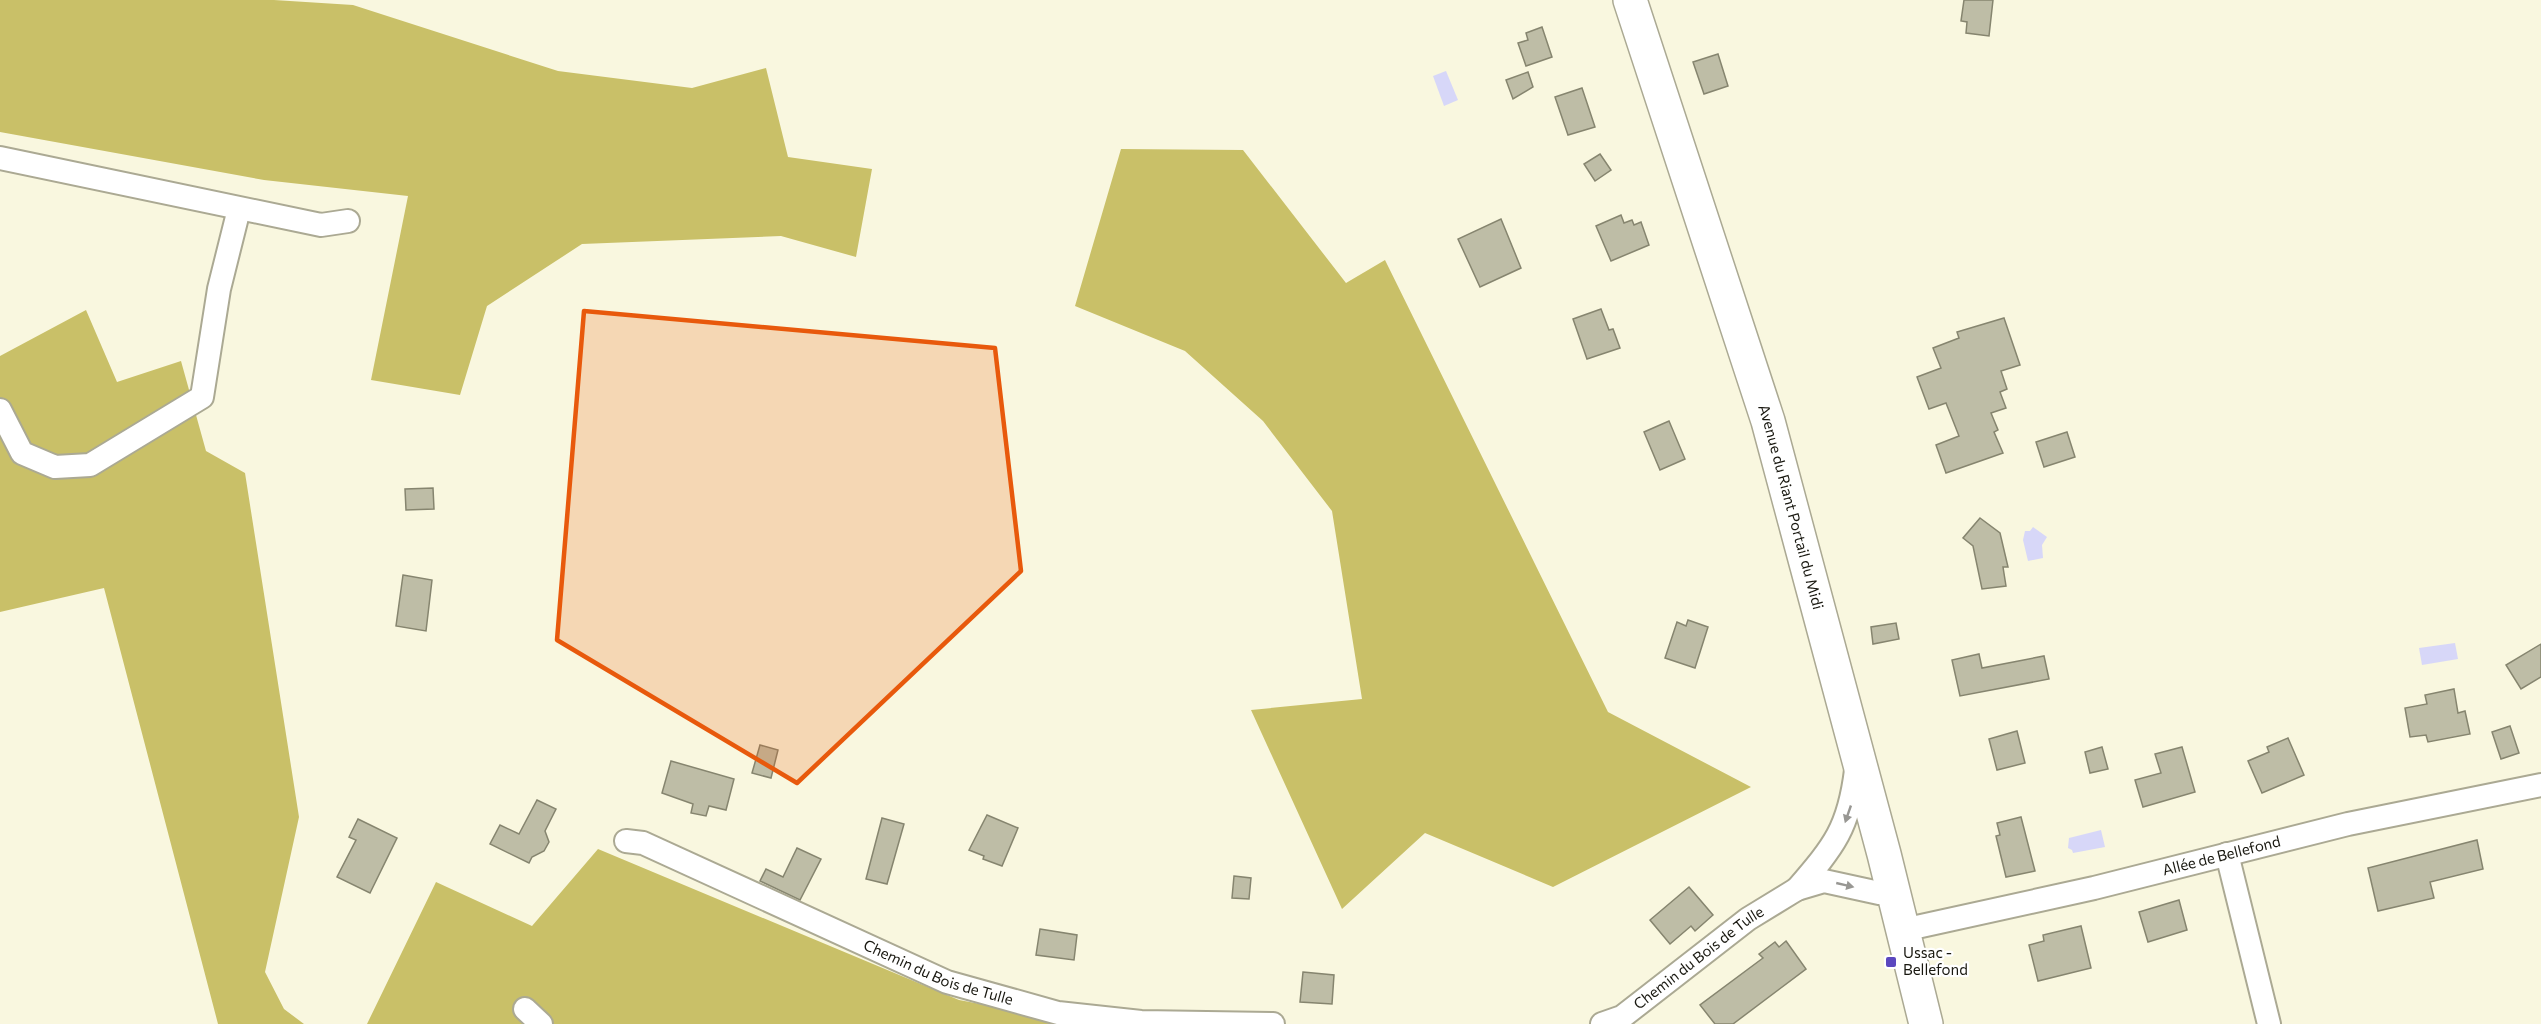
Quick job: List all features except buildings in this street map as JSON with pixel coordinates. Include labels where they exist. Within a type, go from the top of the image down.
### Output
[{"type":"main road","name":"Avenue du Riant Portail du Midi","points":[[1630,0],[1767,421],[1858,757],[1926,1024]]},
{"type":"street","points":[[0,158],[321,225],[348,221]]},
{"type":"street","points":[[0,410],[22,453],[55,467],[90,465],[202,397],[219,289],[238,209]]},
{"type":"street","name":"Chemin du Bois de Tulle","points":[[1797,889],[1828,853],[1846,821],[1852,801],[1858,757]]},
{"type":"street","name":"Allée de Bellefond","points":[[1903,930],[2094,888],[2348,824],[2541,785]]},
{"type":"street","name":"Chemin du Bois de Tulle","points":[[626,840],[643,843],[937,978],[969,989],[1058,1013],[1142,1022],[1273,1024]]},
{"type":"street","points":[[2227,854],[2269,1024]]},
{"type":"street","name":"Chemin du Bois de Tulle","points":[[1602,1024],[1622,1017],[1748,919],[1797,889],[1824,881],[1879,893],[1893,892]]},
{"type":"highlighted area","points":[[584,311],[995,348],[1021,571],[797,783],[557,640]]},
{"type":"shaded area","points":[[0,0],[274,0],[353,5],[558,71],[692,88],[766,68],[788,157],[872,169],[856,257],[781,236],[582,244],[487,306],[460,395],[371,380],[408,196],[264,180],[0,132]]},
{"type":"shaded area","points":[[1121,149],[1243,150],[1346,283],[1385,260],[1608,712],[1751,787],[1553,887],[1425,833],[1342,909],[1251,710],[1362,699],[1332,511],[1263,421],[1185,351],[1075,306]]},
{"type":"shaded area","points":[[86,310],[117,382],[181,361],[206,451],[245,473],[299,817],[265,972],[284,1009],[304,1024],[218,1024],[104,588],[0,612],[0,356]]},
{"type":"shaded area","points":[[598,849],[959,1000],[1087,1024],[367,1024],[436,882],[532,926]]},
{"type":"water","points":[[1446,71],[1458,100],[1444,106],[1433,76]]},
{"type":"water","points":[[2033,527],[2047,537],[2042,545],[2043,558],[2028,561],[2023,540],[2025,531],[2030,531]]},
{"type":"water","points":[[2455,643],[2458,659],[2422,665],[2419,648]]},
{"type":"water","points":[[2101,830],[2105,847],[2073,853],[2068,848],[2069,838]]},
{"type":"place","name":"Ussac - Bellefond","points":[[1891,962]]}]
